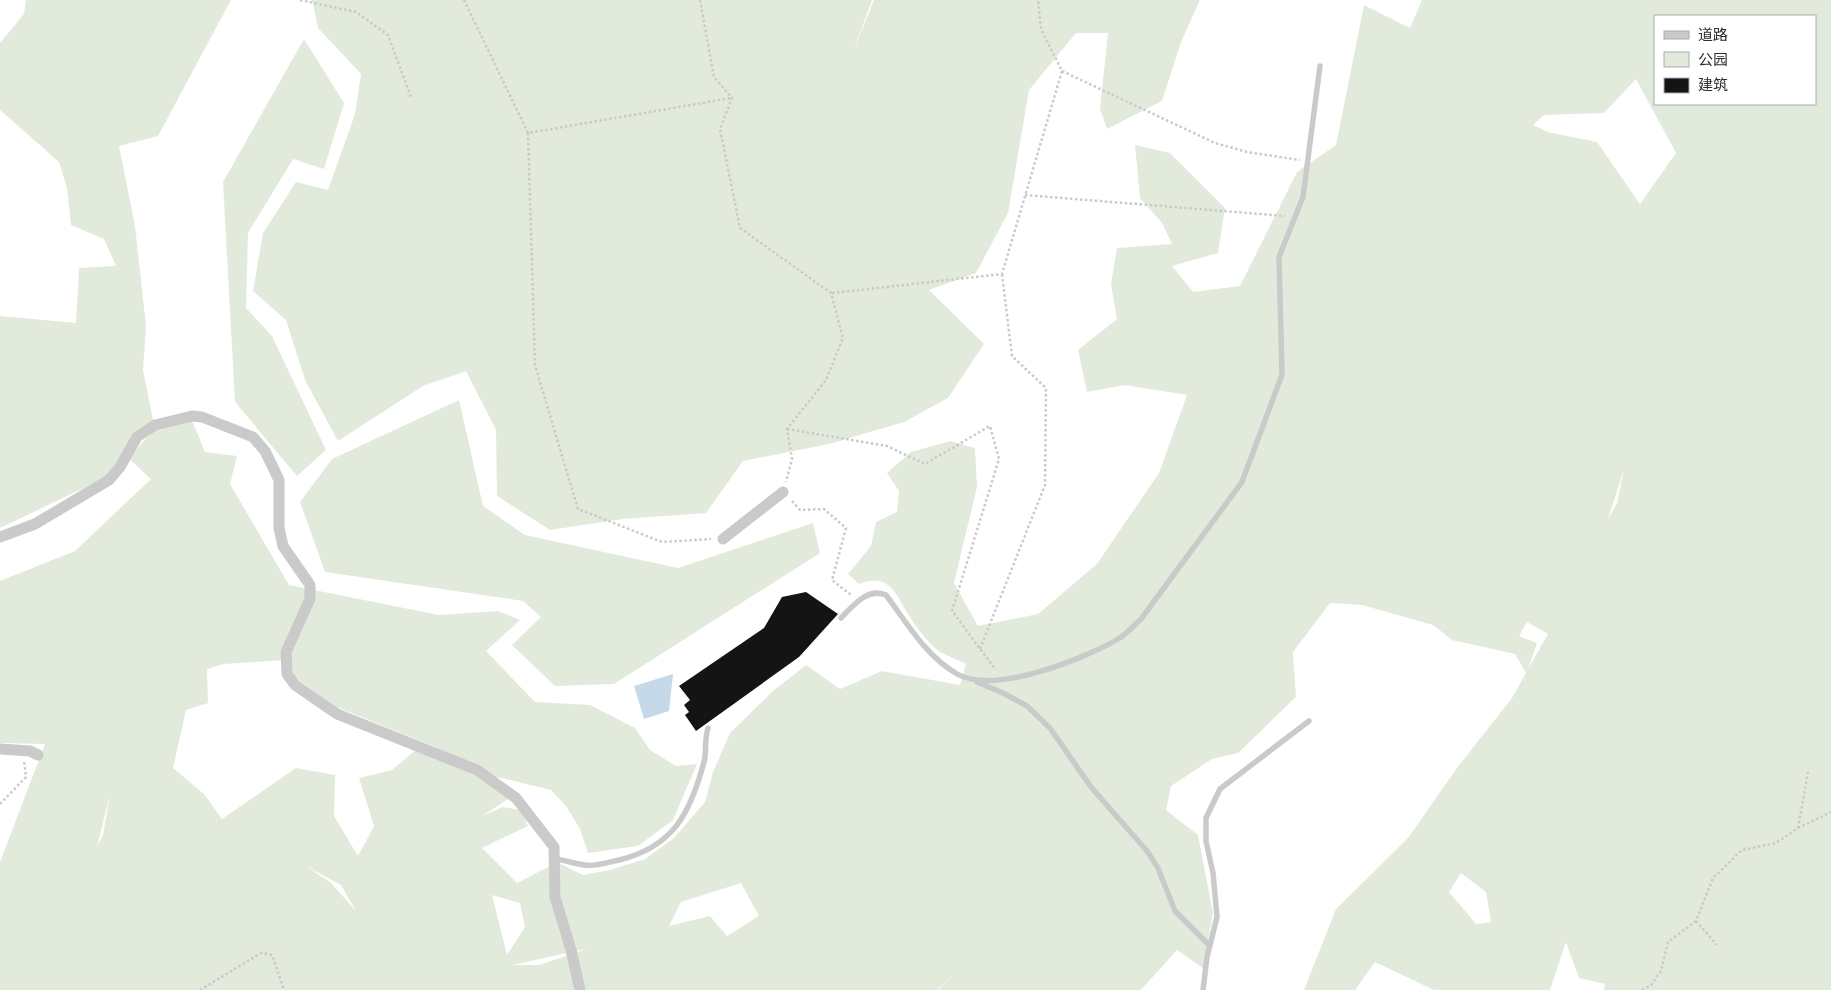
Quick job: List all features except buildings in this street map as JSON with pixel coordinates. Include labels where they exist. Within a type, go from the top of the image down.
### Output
[{"type":"street","points":[[0,537],[48,518],[109,480],[120,467],[137,437],[154,425],[192,416],[202,417],[253,437],[264,452],[279,480],[279,528],[284,546],[310,586],[310,599],[286,652],[287,674],[295,685],[337,714],[477,770],[516,798],[545,832],[554,847],[555,898],[571,950],[580,990]]},
{"type":"street","points":[[722,539],[783,492]]},
{"type":"street","points":[[0,749],[23,750],[38,754]]},
{"type":"lane","points":[[976,681],[1002,680],[1052,668],[1086,655],[1120,638],[1141,618],[1242,482],[1282,375],[1279,257],[1303,197],[1320,66]]},
{"type":"lane","points":[[841,618],[858,601],[875,593],[886,595],[914,635],[934,656],[957,674],[976,681],[1027,706],[1050,728],[1091,787],[1147,852],[1158,868],[1175,912],[1210,946]]},
{"type":"lane","points":[[1203,990],[1217,917],[1213,873],[1206,841],[1206,818],[1220,789],[1309,720]]},
{"type":"lane","points":[[555,859],[586,866],[610,862],[654,848],[671,834],[692,798],[705,760],[704,739],[708,728]]},
{"type":"path","points":[[300,0],[356,12],[388,35],[411,97]]},
{"type":"path","points":[[464,0],[528,133],[535,366],[578,509],[662,542],[722,539]]},
{"type":"path","points":[[700,0],[714,77],[732,98]]},
{"type":"path","points":[[1038,0],[1041,29],[1062,71],[1215,143],[1247,152],[1307,161]]},
{"type":"path","points":[[980,649],[1045,485],[1046,388],[1012,356],[1002,274],[1062,71]]},
{"type":"path","points":[[528,133],[732,98]]},
{"type":"path","points":[[732,98],[720,129],[740,228],[831,293],[843,338],[826,380],[787,429],[792,459],[783,492],[800,510],[824,509],[846,528],[832,580],[858,601]]},
{"type":"path","points":[[1025,195],[1295,216]]},
{"type":"path","points":[[831,293],[1002,274]]},
{"type":"path","points":[[787,429],[887,446],[925,464],[990,426],[999,459],[952,612],[1002,680]]},
{"type":"path","points":[[0,804],[26,777],[23,750]]},
{"type":"path","points":[[1798,828],[1808,772]]},
{"type":"path","points":[[1642,990],[1651,985],[1660,971],[1668,942],[1696,921],[1713,878],[1742,850],[1776,843],[1798,828],[1831,812]]},
{"type":"path","points":[[1696,921],[1717,945]]},
{"type":"path","points":[[200,990],[261,953],[272,955],[284,990]]},
{"type":"green space","points":[[26,0],[231,0],[158,136],[119,146],[135,226],[146,326],[143,370],[153,420],[109,476],[0,528],[0,316],[76,323],[79,268],[116,266],[104,239],[71,225],[67,188],[59,162],[0,110],[0,43],[24,14]]},
{"type":"green space","points":[[312,0],[872,0],[853,52],[874,0],[1200,0],[1181,42],[1162,101],[1107,129],[1100,109],[1108,33],[1076,33],[1029,90],[1008,213],[976,273],[929,290],[984,344],[948,398],[904,422],[829,444],[743,461],[706,513],[623,519],[550,530],[497,496],[496,430],[466,371],[423,386],[338,441],[305,380],[286,320],[253,291],[263,233],[296,182],[328,190],[355,114],[361,74],[318,28]]},
{"type":"green space","points":[[1422,0],[1831,0],[1831,990],[1604,990],[1605,984],[1579,978],[1566,942],[1550,990],[1434,990],[1375,962],[1355,990],[1304,990],[1336,909],[1408,838],[1457,768],[1512,698],[1526,673],[1515,654],[1452,640],[1433,625],[1362,605],[1330,603],[1293,652],[1296,697],[1238,753],[1212,759],[1171,786],[1166,810],[1198,835],[1213,913],[1203,968],[1177,950],[1141,990],[938,990],[953,975],[937,990],[0,990],[0,862],[45,744],[0,743],[0,581],[75,551],[151,479],[128,458],[155,429],[191,418],[205,452],[237,456],[230,484],[289,585],[439,615],[498,611],[520,620],[486,651],[535,702],[590,705],[635,728],[650,750],[676,766],[697,764],[673,820],[638,846],[588,853],[580,829],[566,806],[551,790],[493,776],[433,746],[334,706],[289,673],[286,660],[224,664],[207,669],[208,703],[186,710],[173,768],[204,794],[222,819],[296,768],[335,775],[334,816],[358,856],[374,826],[359,778],[392,770],[417,749],[475,773],[511,797],[482,816],[503,807],[521,810],[528,826],[482,848],[517,883],[552,865],[561,864],[583,875],[610,870],[645,859],[674,838],[705,802],[713,772],[730,733],[773,691],[806,665],[840,689],[882,671],[960,685],[966,664],[942,653],[932,645],[915,625],[896,594],[886,583],[870,581],[859,584],[848,574],[871,546],[876,522],[897,512],[899,491],[887,473],[911,452],[950,441],[975,448],[977,487],[954,583],[978,626],[1038,614],[1097,564],[1159,473],[1187,395],[1125,385],[1087,392],[1078,350],[1117,319],[1111,284],[1117,248],[1172,244],[1162,223],[1140,198],[1135,145],[1170,153],[1225,208],[1218,253],[1172,266],[1193,292],[1240,286],[1297,172],[1336,145],[1364,5],[1410,28]],"holes":[[[1636,79],[1676,153],[1640,204],[1597,142],[1548,132],[1533,125],[1544,115],[1604,113]],[[1624,470],[1617,503],[1608,519]],[[1527,622],[1548,634],[1528,669],[1537,643],[1519,636]],[[110,794],[103,835],[97,847]],[[306,866],[341,885],[356,911],[331,883]],[[1461,873],[1486,892],[1491,922],[1476,924],[1449,892]],[[741,883],[759,916],[727,936],[710,916],[669,926],[681,902]],[[492,895],[520,903],[525,927],[507,955]],[[589,948],[539,965],[513,965]]]},
{"type":"green space","points":[[304,39],[344,103],[324,169],[293,159],[248,233],[246,308],[272,336],[326,450],[297,476],[235,402],[223,182]]},
{"type":"green space","points":[[459,400],[483,506],[525,535],[678,568],[813,523],[820,553],[614,684],[555,686],[512,645],[541,617],[523,601],[325,572],[300,502],[332,459]]},
{"type":"water","points":[[673,674],[669,711],[644,719],[634,686]]}]
